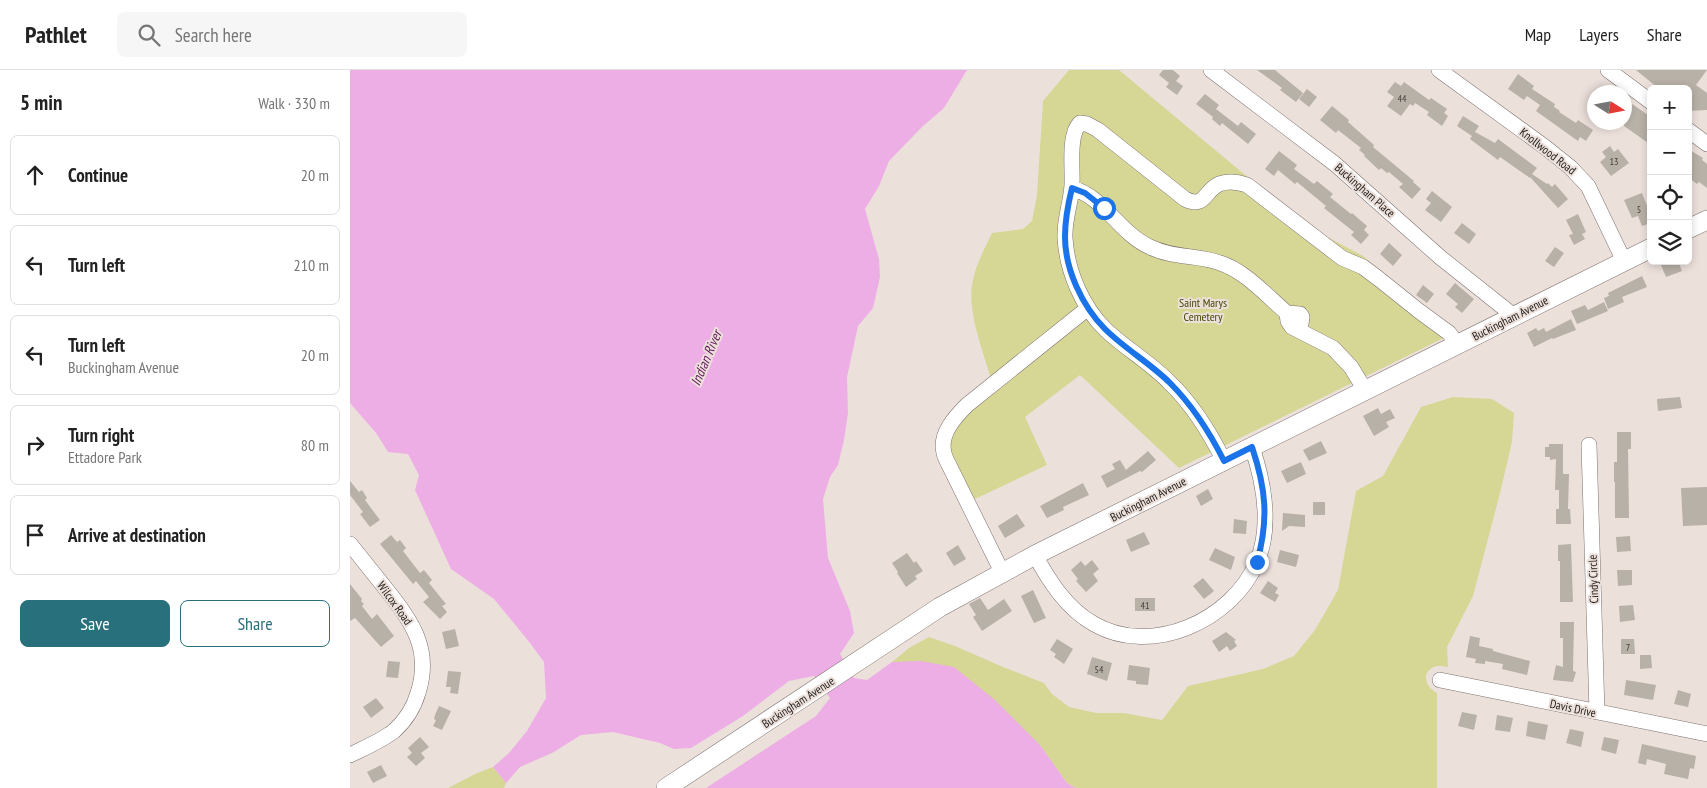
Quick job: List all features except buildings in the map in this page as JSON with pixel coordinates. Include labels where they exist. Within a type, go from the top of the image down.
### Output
[{"type":"main road","points":[[1692,227],[1707,220]]},
{"type":"main road","name":"Buckingham Avenue","points":[[666,788],[940,607],[1002,572],[1647,250]]},
{"type":"street","name":"Buckingham Place","points":[[1211,70],[1335,164],[1441,258],[1514,316]]},
{"type":"street","name":"Knollwood Road","points":[[1439,70],[1545,147],[1580,176],[1588,186],[1624,261]]},
{"type":"street","points":[[1608,70],[1647,99]]},
{"type":"street","points":[[1224,461],[1203,424],[1185,399],[1169,382],[1105,329],[1088,308],[1078,290],[1069,262],[1065,239],[1066,218],[1072,188],[1073,137],[1076,127],[1080,123],[1087,124],[1098,130],[1185,199],[1192,202],[1196,203],[1202,200],[1212,189],[1220,184],[1233,181],[1247,185],[1342,258],[1363,267],[1379,279],[1449,333],[1457,344]]},
{"type":"street","points":[[1692,133],[1707,144]]},
{"type":"street","points":[[1072,188],[1085,193],[1104,208],[1135,238],[1150,248],[1226,265],[1234,269],[1287,313],[1288,321],[1292,327],[1334,348],[1351,367],[1366,390]]},
{"type":"street","points":[[1002,572],[943,452],[944,439],[955,417],[967,405],[1088,308]]},
{"type":"street","name":"Cindy Circle","points":[[1589,445],[1597,712]]},
{"type":"street","points":[[1035,555],[1058,591],[1083,617],[1094,625],[1108,630],[1140,636],[1178,631],[1196,624],[1226,604],[1239,592],[1257,562],[1264,538],[1266,511],[1257,462],[1252,447]]},
{"type":"street","name":"Wilcox Road","points":[[350,544],[402,609],[413,627],[422,648],[424,673],[417,696],[404,721],[393,732],[382,739],[350,755]]},
{"type":"street","name":"Davis Drive","points":[[1440,680],[1707,734]]},
{"type":"green space","name":"Saint Marys Cemetery","points":[[1069,70],[1119,70],[1244,174],[1322,234],[1363,256],[1456,332],[1179,468],[1080,375],[1025,417],[1047,465],[962,505],[943,427],[991,379],[974,317],[971,291],[974,274],[992,233],[1023,229],[1032,221],[1037,195],[1043,101]]},
{"type":"green space","points":[[1453,397],[1492,399],[1514,413],[1512,442],[1473,596],[1447,647],[1448,667],[1434,667],[1426,674],[1428,685],[1437,693],[1437,788],[1076,788],[1067,783],[1040,745],[892,662],[909,648],[929,637],[1044,683],[1052,694],[1069,707],[1096,713],[1124,713],[1162,720],[1188,686],[1263,669],[1294,656],[1315,630],[1338,590],[1356,491],[1383,476],[1421,407]]},
{"type":"green space","points":[[493,767],[506,783],[504,788],[448,788],[475,774]]},
{"type":"water","name":"Indian River","points":[[350,70],[967,70],[944,108],[923,126],[889,161],[879,186],[865,209],[879,259],[880,277],[873,308],[858,326],[847,377],[848,413],[844,440],[838,465],[830,477],[823,499],[828,558],[850,611],[854,633],[840,654],[854,678],[867,680],[892,662],[921,661],[954,667],[995,700],[1040,745],[1067,783],[1076,788],[706,788],[816,716],[830,698],[814,676],[789,681],[743,716],[691,748],[674,749],[660,743],[613,732],[581,735],[552,753],[520,767],[506,783],[493,767],[509,753],[527,731],[546,698],[544,662],[494,599],[451,569],[415,490],[419,475],[408,454],[388,452],[376,433],[350,403]]},
{"type":"route","points":[[1104,208],[1085,193],[1072,188],[1066,218],[1065,239],[1069,262],[1078,290],[1088,308],[1105,329],[1169,382],[1185,399],[1203,424],[1224,461],[1252,447],[1257,462],[1266,511],[1264,538],[1257,562]]}]
